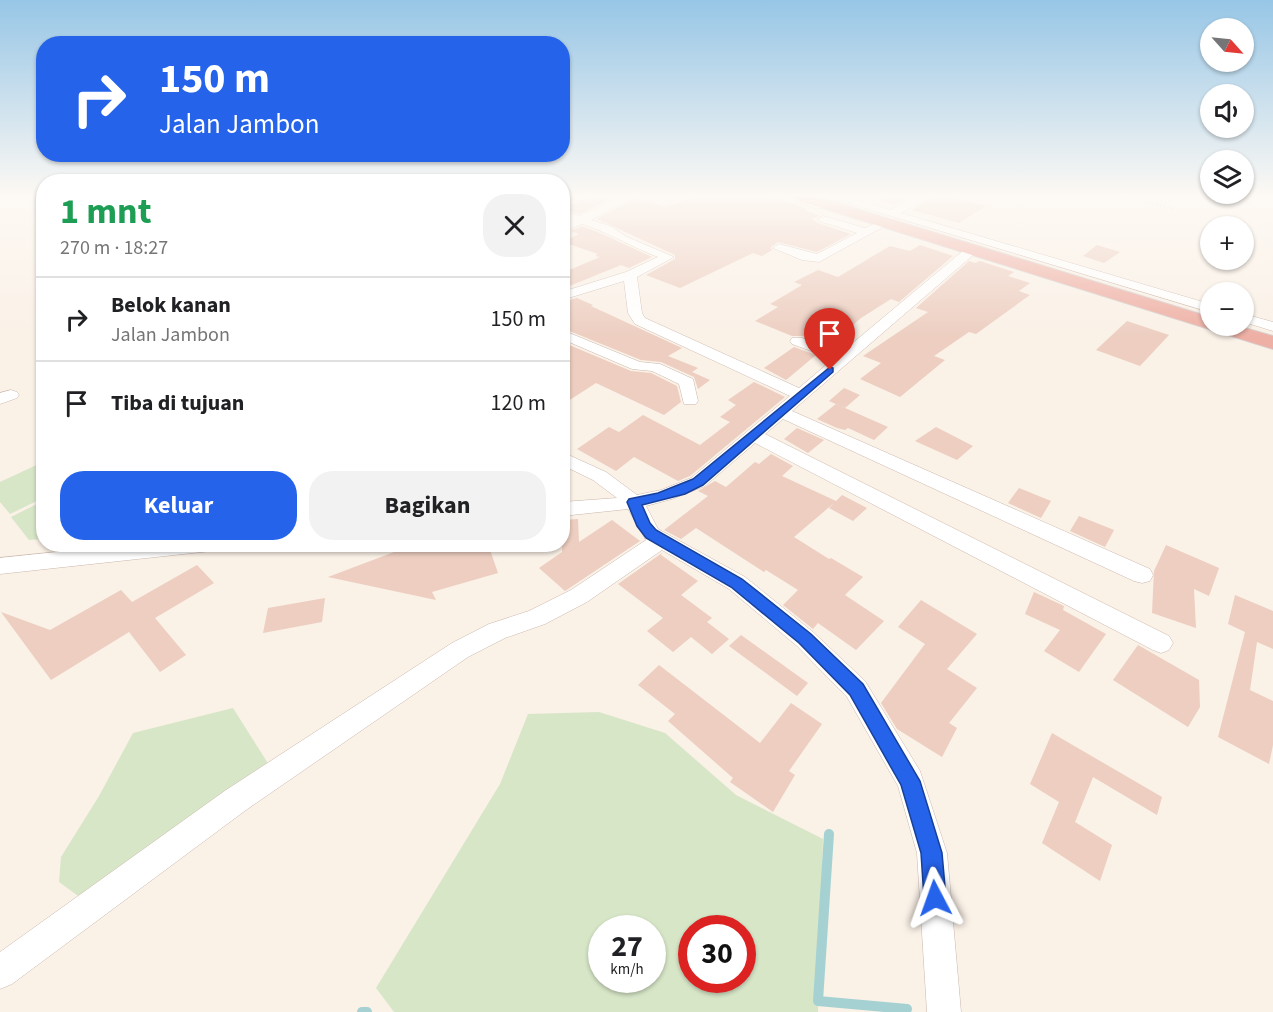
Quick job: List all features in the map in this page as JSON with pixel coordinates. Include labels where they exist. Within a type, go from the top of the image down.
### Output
[{"type":"highway","points":[[956,243],[1200,320]]},
{"type":"highway","points":[[973,243],[1200,312]]},
{"type":"highway","points":[[1254,328],[1273,334]]},
{"type":"highway","points":[[1250,336],[1273,343]]},
{"type":"street","points":[[570,294],[630,275],[660,262],[667,256],[632,243]]},
{"type":"street","points":[[778,248],[806,257],[819,258],[845,243]]},
{"type":"street","points":[[943,243],[1273,348]]},
{"type":"street","points":[[967,243],[1200,306]]},
{"type":"street","points":[[570,508],[659,498],[698,482],[969,253]]},
{"type":"street","points":[[630,275],[634,313],[640,321],[801,395]]},
{"type":"street","points":[[1254,321],[1273,327]]},
{"type":"street","points":[[570,337],[637,366],[655,367],[687,382],[690,401]]},
{"type":"street","points":[[797,341],[844,358]]},
{"type":"street","points":[[781,412],[1142,575]]},
{"type":"street","points":[[754,435],[1161,643]]},
{"type":"street","points":[[570,462],[607,479],[634,502],[644,526],[660,541],[737,583],[805,639],[856,689],[910,781],[932,853],[944,1012]]},
{"type":"street","points":[[0,972],[236,800],[460,650],[497,631],[537,618],[579,596],[660,541]]},
{"type":"street","points":[[3,561],[113,552]]},
{"type":"green space","points":[[36,465],[36,501],[10,514],[0,502],[0,482]]},
{"type":"green space","points":[[36,504],[36,540],[29,540],[11,517]]},
{"type":"green space","points":[[233,708],[269,765],[85,901],[59,882],[61,857],[99,796],[133,733]]},
{"type":"green space","points":[[599,712],[665,733],[736,795],[823,839],[818,1012],[394,1012],[376,988],[500,784],[528,714]]},
{"type":"building","points":[[570,243],[622,243],[652,257],[629,268],[621,265],[570,286],[570,270],[600,257],[595,256],[598,254]]},
{"type":"building","points":[[649,243],[776,243],[771,247],[772,250],[762,256],[753,253],[680,288],[646,275],[675,259],[675,255]]},
{"type":"building","points":[[783,243],[834,243],[817,252]]},
{"type":"building","points":[[920,245],[953,256],[899,302],[891,299],[861,318],[829,345],[803,336],[792,336],[755,321],[778,307],[770,304],[802,285],[794,282],[818,270],[838,277],[890,246],[910,251]]},
{"type":"building","points":[[1097,245],[1120,252],[1104,263],[1083,256]]},
{"type":"building","points":[[969,261],[975,263],[980,261],[1014,272],[1008,276],[1030,283],[1019,291],[1030,295],[976,334],[969,332],[934,356],[945,360],[900,397],[860,379],[881,363],[863,356],[928,312],[916,308]]},
{"type":"building","points":[[577,298],[682,348],[668,356],[698,368],[692,372],[710,380],[698,389],[694,377],[661,362],[641,360],[570,331],[570,300]]},
{"type":"building","points":[[1127,321],[1169,335],[1140,366],[1096,350]]},
{"type":"building","points":[[570,345],[631,371],[651,373],[677,386],[681,402],[664,415],[596,383],[570,400]]},
{"type":"building","points":[[794,347],[816,355],[786,380],[764,368]]},
{"type":"building","points":[[754,382],[785,397],[690,476],[678,481],[634,457],[616,471],[577,449],[609,427],[619,432],[643,415],[700,445],[730,422],[720,417],[736,405],[728,400]]},
{"type":"building","points":[[844,388],[860,395],[845,408],[829,401]]},
{"type":"building","points":[[836,404],[888,427],[874,440],[848,428],[845,430],[837,428],[817,419]]},
{"type":"building","points":[[936,427],[973,446],[957,460],[915,441]]},
{"type":"building","points":[[797,428],[824,440],[808,453],[784,439]]},
{"type":"building","points":[[771,454],[793,466],[782,476],[836,501],[842,495],[867,508],[853,521],[829,508],[834,503],[794,537],[863,577],[845,595],[884,621],[856,650],[818,623],[813,629],[783,605],[798,590],[766,570],[764,572],[696,528],[681,539],[664,530],[708,496],[698,491],[715,481],[726,487],[755,462],[759,464]]},
{"type":"building","points":[[1019,488],[1051,501],[1041,518],[1008,503]]},
{"type":"building","points":[[1079,516],[1114,530],[1105,547],[1070,531]]},
{"type":"building","points":[[578,519],[579,542],[612,520],[640,541],[565,591],[539,568],[562,552],[570,552],[570,520]]},
{"type":"building","points":[[1166,545],[1219,568],[1209,596],[1194,589],[1196,628],[1152,613],[1154,571]]},
{"type":"building","points":[[394,552],[491,552],[498,573],[432,592],[436,600],[328,577]]},
{"type":"building","points":[[662,553],[661,555],[698,581],[681,595],[712,618],[707,622],[729,639],[712,654],[691,637],[673,652],[647,631],[663,618],[618,584]]},
{"type":"building","points":[[197,565],[214,583],[155,618],[186,655],[160,672],[129,632],[51,680],[1,612],[50,630],[121,590],[132,602]]},
{"type":"building","points":[[1034,592],[1064,606],[1063,610],[1106,634],[1079,672],[1044,651],[1060,630],[1025,614]]},
{"type":"building","points":[[1235,595],[1273,611],[1273,649],[1257,642],[1250,690],[1273,701],[1273,745],[1269,764],[1218,737],[1245,632],[1228,624]]},
{"type":"building","points":[[325,598],[322,622],[263,633],[268,608]]},
{"type":"building","points":[[921,600],[977,634],[947,669],[977,688],[949,723],[957,728],[942,757],[897,729],[881,703],[925,644],[898,627]]},
{"type":"building","points":[[741,635],[808,683],[797,696],[729,646]]},
{"type":"building","points":[[1138,645],[1199,680],[1200,707],[1188,727],[1113,680]]},
{"type":"building","points":[[659,665],[760,743],[791,703],[822,724],[789,771],[795,775],[773,812],[730,782],[733,778],[668,721],[675,714],[638,685]]},
{"type":"building","points":[[1052,733],[1162,797],[1157,815],[1093,777],[1075,822],[1112,845],[1100,881],[1042,843],[1059,802],[1030,784]]},
{"type":"waterway","points":[[829,834],[818,1001],[907,1009]]},
{"type":"waterway","points":[[362,1012],[367,1012]]},
{"type":"route","points":[[830,370],[698,482],[659,498],[634,502],[644,526],[651,534],[737,583],[805,639],[856,689],[910,781],[932,853],[935,898]]}]
